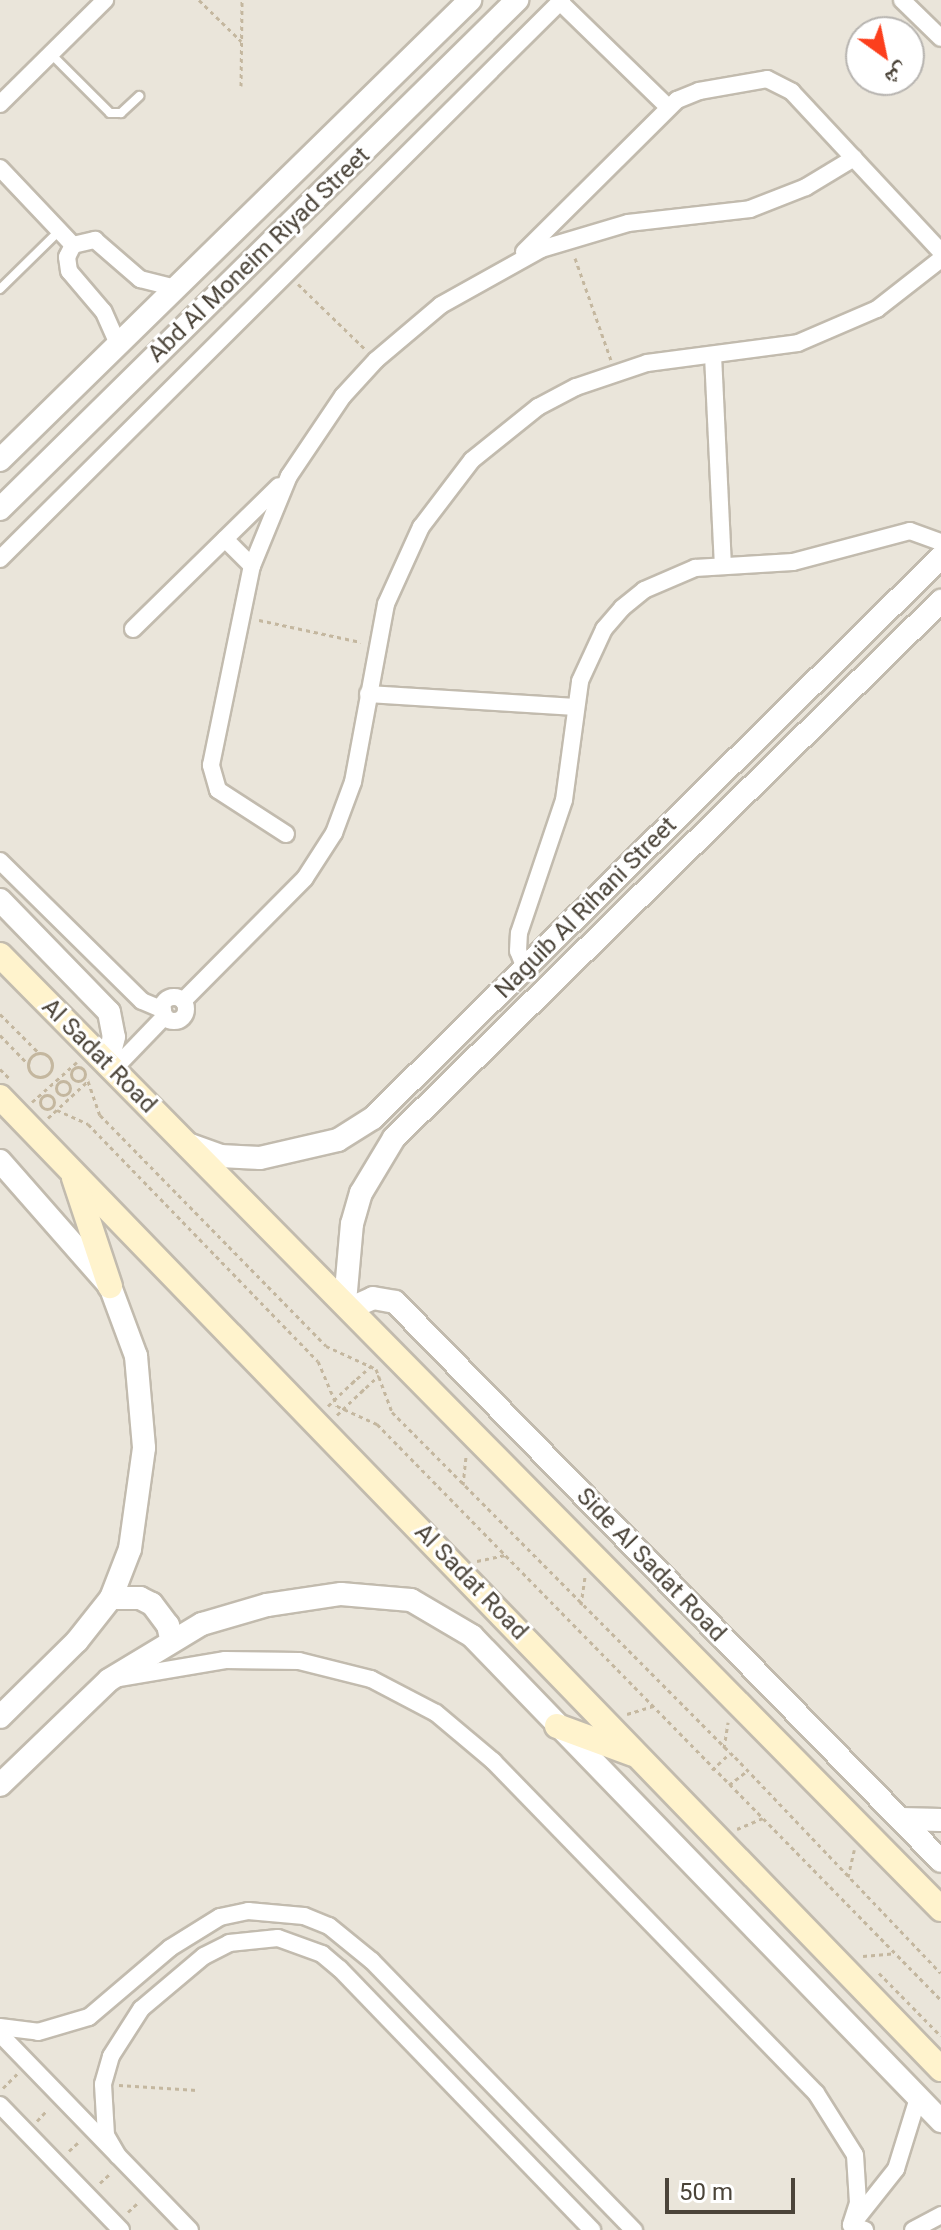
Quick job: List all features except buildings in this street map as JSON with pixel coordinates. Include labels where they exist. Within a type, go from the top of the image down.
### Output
[{"type":"main road","name":"Al Sadat Road","points":[[0,955],[105,1070],[185,1143],[348,1305],[941,1909]]},
{"type":"main road","name":"Al Sadat Road","points":[[0,1097],[941,2069]]},
{"type":"main road","points":[[72,1172],[110,1286]]},
{"type":"main road","points":[[557,1726],[639,1756]]},
{"type":"street","points":[[0,104],[105,0]]},
{"type":"street","name":"Abd Al Moneim Riyad Street","points":[[0,460],[470,0]]},
{"type":"street","name":"Abd Al Moneim Riyad Street","points":[[0,509],[517,0]]},
{"type":"street","points":[[902,0],[941,38]]},
{"type":"street","points":[[0,559],[561,1],[668,107]]},
{"type":"street","points":[[514,262],[668,107],[699,91],[767,79],[792,92],[941,252]]},
{"type":"street","points":[[342,124],[367,149]]},
{"type":"street","points":[[286,834],[218,790],[210,773],[252,566],[289,476],[322,425],[376,360],[441,305],[514,262],[568,239],[628,223],[750,209],[806,187],[854,158]]},
{"type":"street","points":[[0,168],[73,245]]},
{"type":"street","points":[[555,221],[568,239]]},
{"type":"street","points":[[73,245],[95,240],[140,279],[176,288]]},
{"type":"street","points":[[73,245],[67,257],[69,271],[103,311],[118,344]]},
{"type":"street","points":[[105,1070],[164,1013],[169,998],[183,1001],[321,856],[349,795],[377,645],[401,564],[453,481],[504,431],[538,407],[615,371],[713,355],[756,352],[839,329],[877,309],[941,259]]},
{"type":"street","points":[[713,355],[723,564]]},
{"type":"street","points":[[133,629],[289,476]]},
{"type":"street","points":[[525,968],[518,951],[519,933],[560,815],[576,707],[590,654],[622,608],[669,577],[723,564],[828,556],[910,531],[941,542]]},
{"type":"street","points":[[225,539],[252,566]]},
{"type":"street","name":"Naguib Al Rihani Street","points":[[185,1143],[220,1156],[260,1158],[338,1140],[373,1118],[941,557]]},
{"type":"street","name":"Naguib Al Rihani Street","points":[[348,1305],[352,1224],[361,1193],[394,1138],[941,601]]},
{"type":"street","points":[[894,604],[915,626]]},
{"type":"street","points":[[368,694],[576,707]]},
{"type":"street","points":[[0,861],[142,1001],[164,1013]]},
{"type":"street","points":[[0,900],[109,1012],[114,1037],[105,1070]]},
{"type":"street","points":[[373,1118],[394,1138]]},
{"type":"street","points":[[0,1161],[110,1286],[136,1356],[144,1448],[130,1549],[111,1598],[77,1641],[5,1710]]},
{"type":"street","name":"Side Al Sadat Road","points":[[348,1305],[373,1298],[395,1302],[941,1861]]},
{"type":"street","points":[[0,1785],[109,1680],[171,1638],[267,1605],[341,1594],[411,1600],[472,1636],[941,2121]]},
{"type":"street","points":[[111,1598],[140,1598],[152,1604],[168,1625],[171,1638]]},
{"type":"street","points":[[109,1680],[225,1660],[299,1661],[371,1679],[436,1713],[493,1761],[833,2113],[855,2155],[859,2179],[854,2228]]},
{"type":"street","points":[[901,1819],[941,1820]]},
{"type":"street","points":[[0,2027],[38,2032],[89,2017],[170,1948],[220,1917],[248,1911],[304,1916],[329,1926],[372,1961],[634,2230]]},
{"type":"street","points":[[121,2158],[106,2135],[103,2084],[125,2032],[181,1971],[241,1940],[278,1938],[322,1954],[357,1985],[592,2230]]},
{"type":"street","points":[[0,2034],[190,2230]]},
{"type":"street","points":[[854,2228],[896,2169],[918,2098]]},
{"type":"street","points":[[0,2105],[118,2227]]},
{"type":"street","points":[[913,2230],[941,2215]]},
{"type":"lane","points":[[51,54],[110,113],[121,113],[139,96]]},
{"type":"lane","points":[[0,289],[60,231]]},
{"type":"path","points":[[199,0],[241,41]]},
{"type":"path","points":[[241,86],[242,0]]},
{"type":"path","points":[[568,239],[615,371]]},
{"type":"path","points":[[287,274],[376,360]]},
{"type":"path","points":[[241,616],[377,645]]},
{"type":"path","points":[[0,1014],[39,1053],[52,1059],[49,1074]]},
{"type":"path","points":[[0,1035],[28,1064],[35,1076],[49,1074]]},
{"type":"path","points":[[28,1064],[39,1053]]},
{"type":"path","points":[[32,1102],[80,1059]]},
{"type":"path","points":[[48,1118],[69,1095],[105,1070]]},
{"type":"path","points":[[49,1074],[56,1082],[58,1093]]},
{"type":"path","points":[[56,1082],[68,1083],[73,1079]]},
{"type":"path","points":[[88,1081],[100,1115],[326,1346],[371,1365],[380,1374],[392,1412],[730,1753],[941,1973]]},
{"type":"path","points":[[68,1083],[69,1095]]},
{"type":"path","points":[[53,1097],[58,1093],[69,1095]]},
{"type":"path","points":[[57,1110],[88,1124],[318,1361],[333,1401],[342,1410],[377,1424],[654,1706],[712,1770],[764,1817],[941,2000]]},
{"type":"path","points":[[328,1406],[376,1361]]},
{"type":"path","points":[[337,1415],[385,1369]]},
{"type":"path","points":[[463,1485],[467,1453]]},
{"type":"path","points":[[477,1561],[506,1555]]},
{"type":"path","points":[[581,1605],[586,1573]]},
{"type":"path","points":[[627,1714],[654,1706]]},
{"type":"path","points":[[724,1748],[728,1718]]},
{"type":"path","points":[[712,1770],[730,1753]]},
{"type":"path","points":[[729,1785],[747,1771]]},
{"type":"path","points":[[737,1829],[764,1817]]},
{"type":"path","points":[[848,1877],[854,1846]]},
{"type":"path","points":[[863,1956],[895,1953]]},
{"type":"path","points":[[0,2091],[29,2063]]},
{"type":"path","points":[[103,2084],[197,2090]]},
{"type":"path","points":[[25,2132],[61,2096]]},
{"type":"path","points":[[57,2164],[92,2129]]},
{"type":"path","points":[[87,2195],[121,2158]]},
{"type":"path","points":[[118,2227],[151,2190]]},
{"type":"shaded area","points":[[0,0],[941,0],[941,2230],[0,2230]]}]
